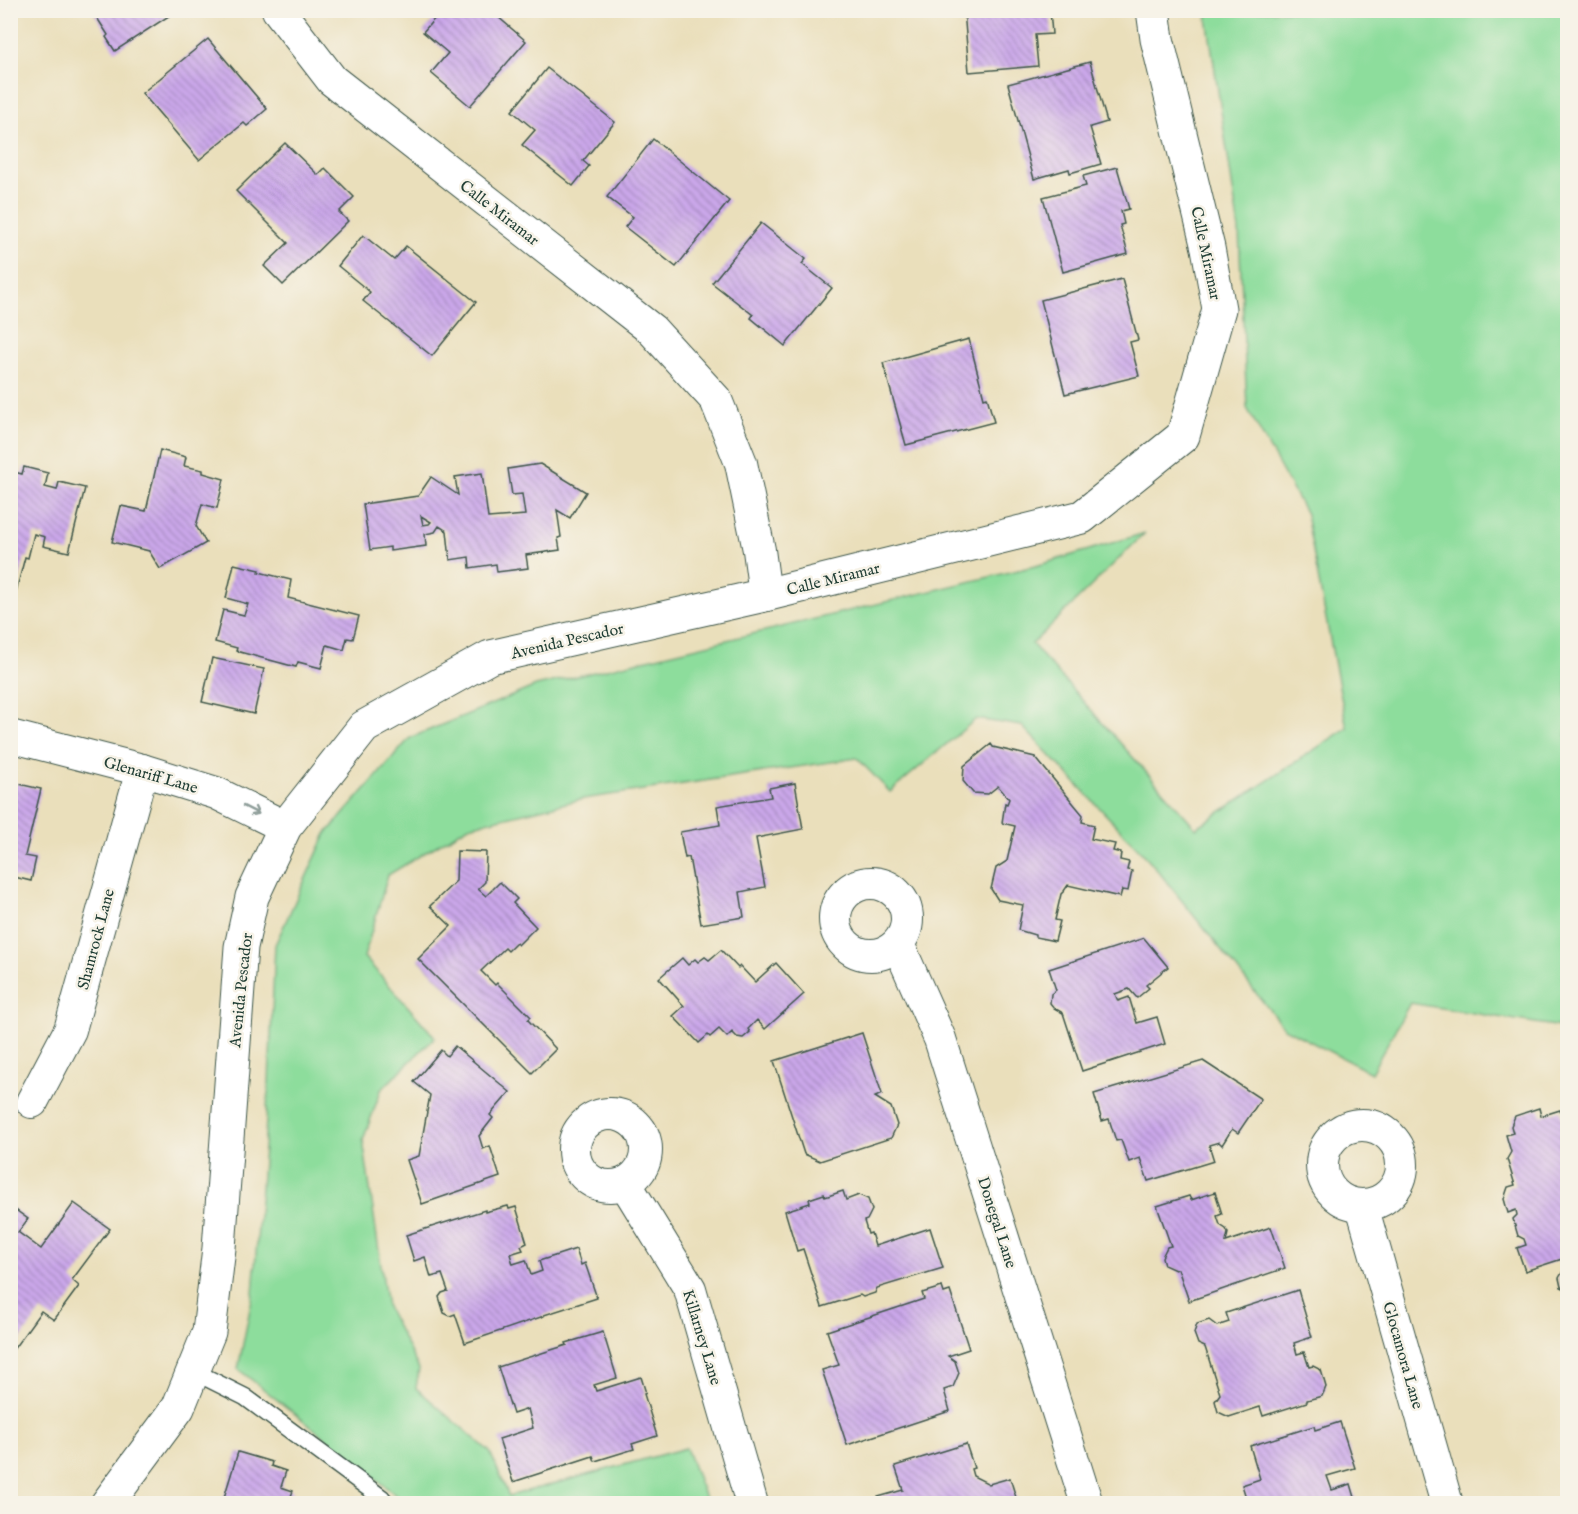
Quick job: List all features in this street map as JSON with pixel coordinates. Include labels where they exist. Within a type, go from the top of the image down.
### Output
[{"type":"street","name":"Calle Miramar","points":[[278,10],[332,80],[652,330],[716,400],[741,463],[759,550],[765,595],[1082,517],[1183,436],[1219,309],[1208,248],[1157,39],[1153,10]]},
{"type":"street","name":"Avenida Pescador","points":[[107,1503],[178,1408],[208,1332],[219,1248],[241,947],[252,897],[285,827],[364,727],[490,657],[765,595]]},
{"type":"street","name":"Glenariff Lane","points":[[10,736],[141,770],[216,793],[285,827]]},
{"type":"street","name":"Shamrock Lane","points":[[32,1102],[70,1030],[141,770]]},
{"type":"street","name":"Donegal Lane","points":[[898,944],[940,1039],[1087,1503]]},
{"type":"street","name":"Killarney Lane","points":[[625,1183],[690,1289],[752,1503]]},
{"type":"street","name":"Glocamora Lane","points":[[1362,1206],[1447,1503]]},
{"type":"lane","points":[[194,1371],[244,1397],[387,1503]]},
{"type":"green space","points":[[1206,11],[1567,11],[1567,1028],[1410,1003],[1371,1073],[1284,1028],[1150,861],[1022,726],[976,719],[890,792],[857,758],[583,799],[469,826],[388,875],[364,957],[435,1037],[381,1090],[363,1140],[387,1307],[419,1369],[416,1388],[490,1452],[509,1496],[686,1448],[707,1503],[405,1503],[238,1369],[253,1294],[269,1081],[275,945],[326,834],[410,738],[536,686],[1039,565],[1145,533],[1032,644],[1196,828],[1347,728],[1306,514],[1247,408],[1239,230]]},
{"type":"building","points":[[92,10],[178,10],[115,51]]},
{"type":"building","points":[[442,10],[490,10],[526,41],[470,106],[431,73],[448,53],[423,32]]},
{"type":"building","points":[[964,10],[1050,10],[1052,34],[1035,35],[1038,66],[969,72]]},
{"type":"building","points":[[208,39],[267,109],[247,126],[244,123],[199,160],[142,93]]},
{"type":"building","points":[[1090,62],[1107,122],[1090,127],[1101,164],[1070,173],[1069,169],[1034,179],[1008,84]]},
{"type":"building","points":[[547,68],[615,122],[583,161],[589,166],[573,186],[522,145],[535,130],[512,111]]},
{"type":"building","points":[[653,139],[729,201],[676,267],[625,227],[633,217],[607,197]]},
{"type":"building","points":[[285,143],[318,175],[325,168],[354,197],[339,212],[348,221],[283,285],[264,266],[288,243],[236,191]]},
{"type":"building","points":[[1117,167],[1129,209],[1121,211],[1124,224],[1120,225],[1128,254],[1063,272],[1043,197],[1086,186],[1083,176]]},
{"type":"building","points":[[761,223],[806,259],[802,264],[832,288],[785,346],[751,318],[753,315],[712,283]]},
{"type":"building","points":[[363,235],[394,260],[406,246],[476,302],[432,356],[363,301],[370,292],[338,266]]},
{"type":"building","points":[[1122,279],[1138,340],[1130,342],[1139,376],[1065,394],[1041,300]]},
{"type":"building","points":[[969,339],[984,398],[987,397],[994,422],[906,445],[883,363]]},
{"type":"building","points":[[160,450],[186,457],[184,466],[203,470],[203,473],[224,479],[217,508],[202,504],[196,526],[206,543],[160,569],[149,551],[112,542],[121,506],[146,511]]},
{"type":"building","points":[[540,464],[586,492],[570,518],[557,510],[561,537],[558,538],[560,550],[526,555],[528,568],[497,572],[496,564],[470,568],[469,557],[450,560],[447,531],[439,526],[435,532],[425,534],[426,546],[390,551],[390,547],[370,550],[363,504],[418,496],[431,477],[458,495],[455,477],[482,473],[488,518],[525,515],[522,494],[512,495],[508,469]],"holes":[[[421,516],[431,522],[423,525]]]},
{"type":"building","points":[[24,467],[48,473],[45,487],[57,490],[59,482],[85,488],[69,552],[43,546],[45,537],[34,534],[28,558],[25,557],[11,611],[10,471],[22,474]]},
{"type":"building","points":[[234,564],[291,580],[288,598],[359,616],[353,639],[347,638],[344,650],[327,645],[321,668],[298,662],[296,667],[236,651],[237,648],[215,642],[223,610],[244,615],[248,604],[226,598]]},
{"type":"building","points":[[212,658],[264,669],[254,714],[202,702]]},
{"type":"building","points":[[991,744],[993,747],[1035,757],[1083,815],[1082,822],[1094,825],[1091,839],[1115,844],[1113,851],[1121,853],[1120,860],[1129,862],[1127,870],[1132,871],[1128,891],[1122,890],[1120,897],[1068,885],[1061,894],[1055,920],[1060,921],[1055,941],[1035,937],[1035,935],[1018,930],[1023,905],[998,900],[991,889],[996,868],[1007,861],[1015,826],[1002,823],[1005,803],[1007,804],[1009,799],[998,786],[988,794],[973,793],[963,781],[964,766]]},
{"type":"building","points":[[10,782],[41,789],[25,856],[36,858],[31,881],[10,876]]},
{"type":"building","points":[[795,783],[803,829],[756,838],[765,887],[740,892],[744,917],[701,924],[689,857],[685,858],[680,832],[720,825],[717,806],[771,797],[769,788]]},
{"type":"building","points":[[457,851],[486,852],[485,882],[478,889],[486,896],[500,882],[517,899],[513,903],[536,927],[518,945],[516,943],[508,951],[505,948],[481,971],[495,985],[497,983],[531,1017],[528,1020],[556,1049],[532,1073],[418,959],[451,926],[430,906],[456,881]]},
{"type":"building","points":[[1144,938],[1168,967],[1146,985],[1149,988],[1137,998],[1129,989],[1115,994],[1118,1001],[1129,997],[1137,1023],[1157,1017],[1165,1044],[1082,1071],[1063,1013],[1050,1003],[1051,994],[1056,990],[1049,969]]},
{"type":"building","points":[[721,950],[755,982],[776,963],[804,994],[765,1029],[757,1020],[748,1029],[750,1032],[743,1038],[737,1037],[732,1032],[727,1037],[719,1029],[699,1043],[673,1016],[684,1006],[659,978],[682,958],[688,965],[695,959],[698,962],[705,957],[709,960]]},
{"type":"building","points":[[862,1033],[882,1094],[875,1097],[891,1107],[897,1125],[891,1138],[820,1161],[804,1154],[774,1061]]},
{"type":"building","points":[[455,1046],[510,1092],[490,1115],[493,1118],[479,1136],[483,1149],[490,1146],[500,1177],[422,1204],[407,1160],[419,1156],[430,1095],[414,1082],[441,1050],[447,1056]]},
{"type":"building","points":[[1203,1061],[1261,1099],[1238,1133],[1232,1129],[1222,1145],[1219,1142],[1209,1145],[1214,1161],[1148,1181],[1140,1158],[1129,1162],[1121,1140],[1116,1141],[1109,1119],[1102,1121],[1094,1094]]},
{"type":"building","points":[[1539,1108],[1541,1116],[1560,1110],[1562,1118],[1568,1116],[1568,1290],[1561,1287],[1559,1278],[1566,1270],[1562,1259],[1525,1271],[1517,1248],[1526,1245],[1524,1239],[1518,1236],[1513,1219],[1517,1215],[1516,1210],[1508,1213],[1504,1199],[1508,1187],[1515,1185],[1507,1159],[1511,1152],[1506,1135],[1513,1133],[1511,1126],[1515,1116]]},
{"type":"building","points":[[843,1191],[846,1200],[859,1195],[868,1199],[872,1210],[867,1220],[864,1221],[875,1246],[930,1228],[943,1268],[877,1288],[875,1293],[863,1297],[860,1295],[822,1307],[803,1249],[797,1251],[785,1211],[810,1203],[809,1199]]},
{"type":"building","points":[[1215,1192],[1222,1214],[1217,1216],[1220,1225],[1228,1233],[1226,1242],[1271,1227],[1285,1268],[1189,1301],[1178,1269],[1164,1265],[1162,1257],[1167,1247],[1171,1246],[1157,1206],[1189,1196],[1191,1200]]},
{"type":"building","points":[[74,1203],[110,1229],[72,1280],[79,1286],[54,1320],[41,1311],[10,1354],[10,1206],[28,1219],[18,1232],[41,1249]]},
{"type":"building","points":[[508,1206],[509,1209],[516,1207],[527,1243],[521,1246],[523,1250],[510,1254],[513,1264],[526,1260],[531,1275],[542,1271],[539,1261],[576,1249],[581,1265],[585,1263],[597,1298],[465,1343],[455,1314],[450,1316],[444,1313],[439,1297],[448,1291],[442,1274],[431,1277],[425,1257],[414,1261],[406,1235],[485,1210],[485,1212]]},
{"type":"building","points":[[942,1287],[944,1293],[950,1291],[969,1349],[948,1356],[955,1361],[959,1373],[953,1387],[944,1390],[950,1411],[847,1445],[822,1370],[839,1365],[827,1331],[924,1299],[922,1293]]},
{"type":"building","points":[[1298,1290],[1312,1337],[1294,1343],[1297,1354],[1304,1352],[1309,1367],[1313,1366],[1321,1370],[1326,1387],[1322,1396],[1263,1416],[1260,1407],[1229,1417],[1218,1412],[1215,1401],[1220,1394],[1205,1347],[1198,1344],[1194,1333],[1197,1324],[1209,1320],[1217,1326],[1229,1322],[1226,1313]]},
{"type":"building","points":[[603,1332],[617,1378],[594,1385],[596,1391],[641,1377],[657,1436],[632,1444],[634,1449],[595,1461],[593,1456],[513,1482],[499,1439],[533,1428],[528,1409],[513,1414],[498,1367]]},
{"type":"building","points":[[1340,1422],[1355,1468],[1327,1476],[1332,1490],[1351,1484],[1357,1504],[1248,1504],[1242,1485],[1260,1479],[1250,1446],[1314,1426],[1315,1430]]},
{"type":"building","points":[[966,1444],[974,1468],[971,1469],[973,1476],[989,1484],[1010,1478],[1018,1504],[879,1504],[878,1497],[903,1490],[895,1466]]},
{"type":"building","points":[[238,1452],[272,1462],[271,1466],[286,1471],[281,1487],[293,1491],[288,1504],[222,1504]]}]
